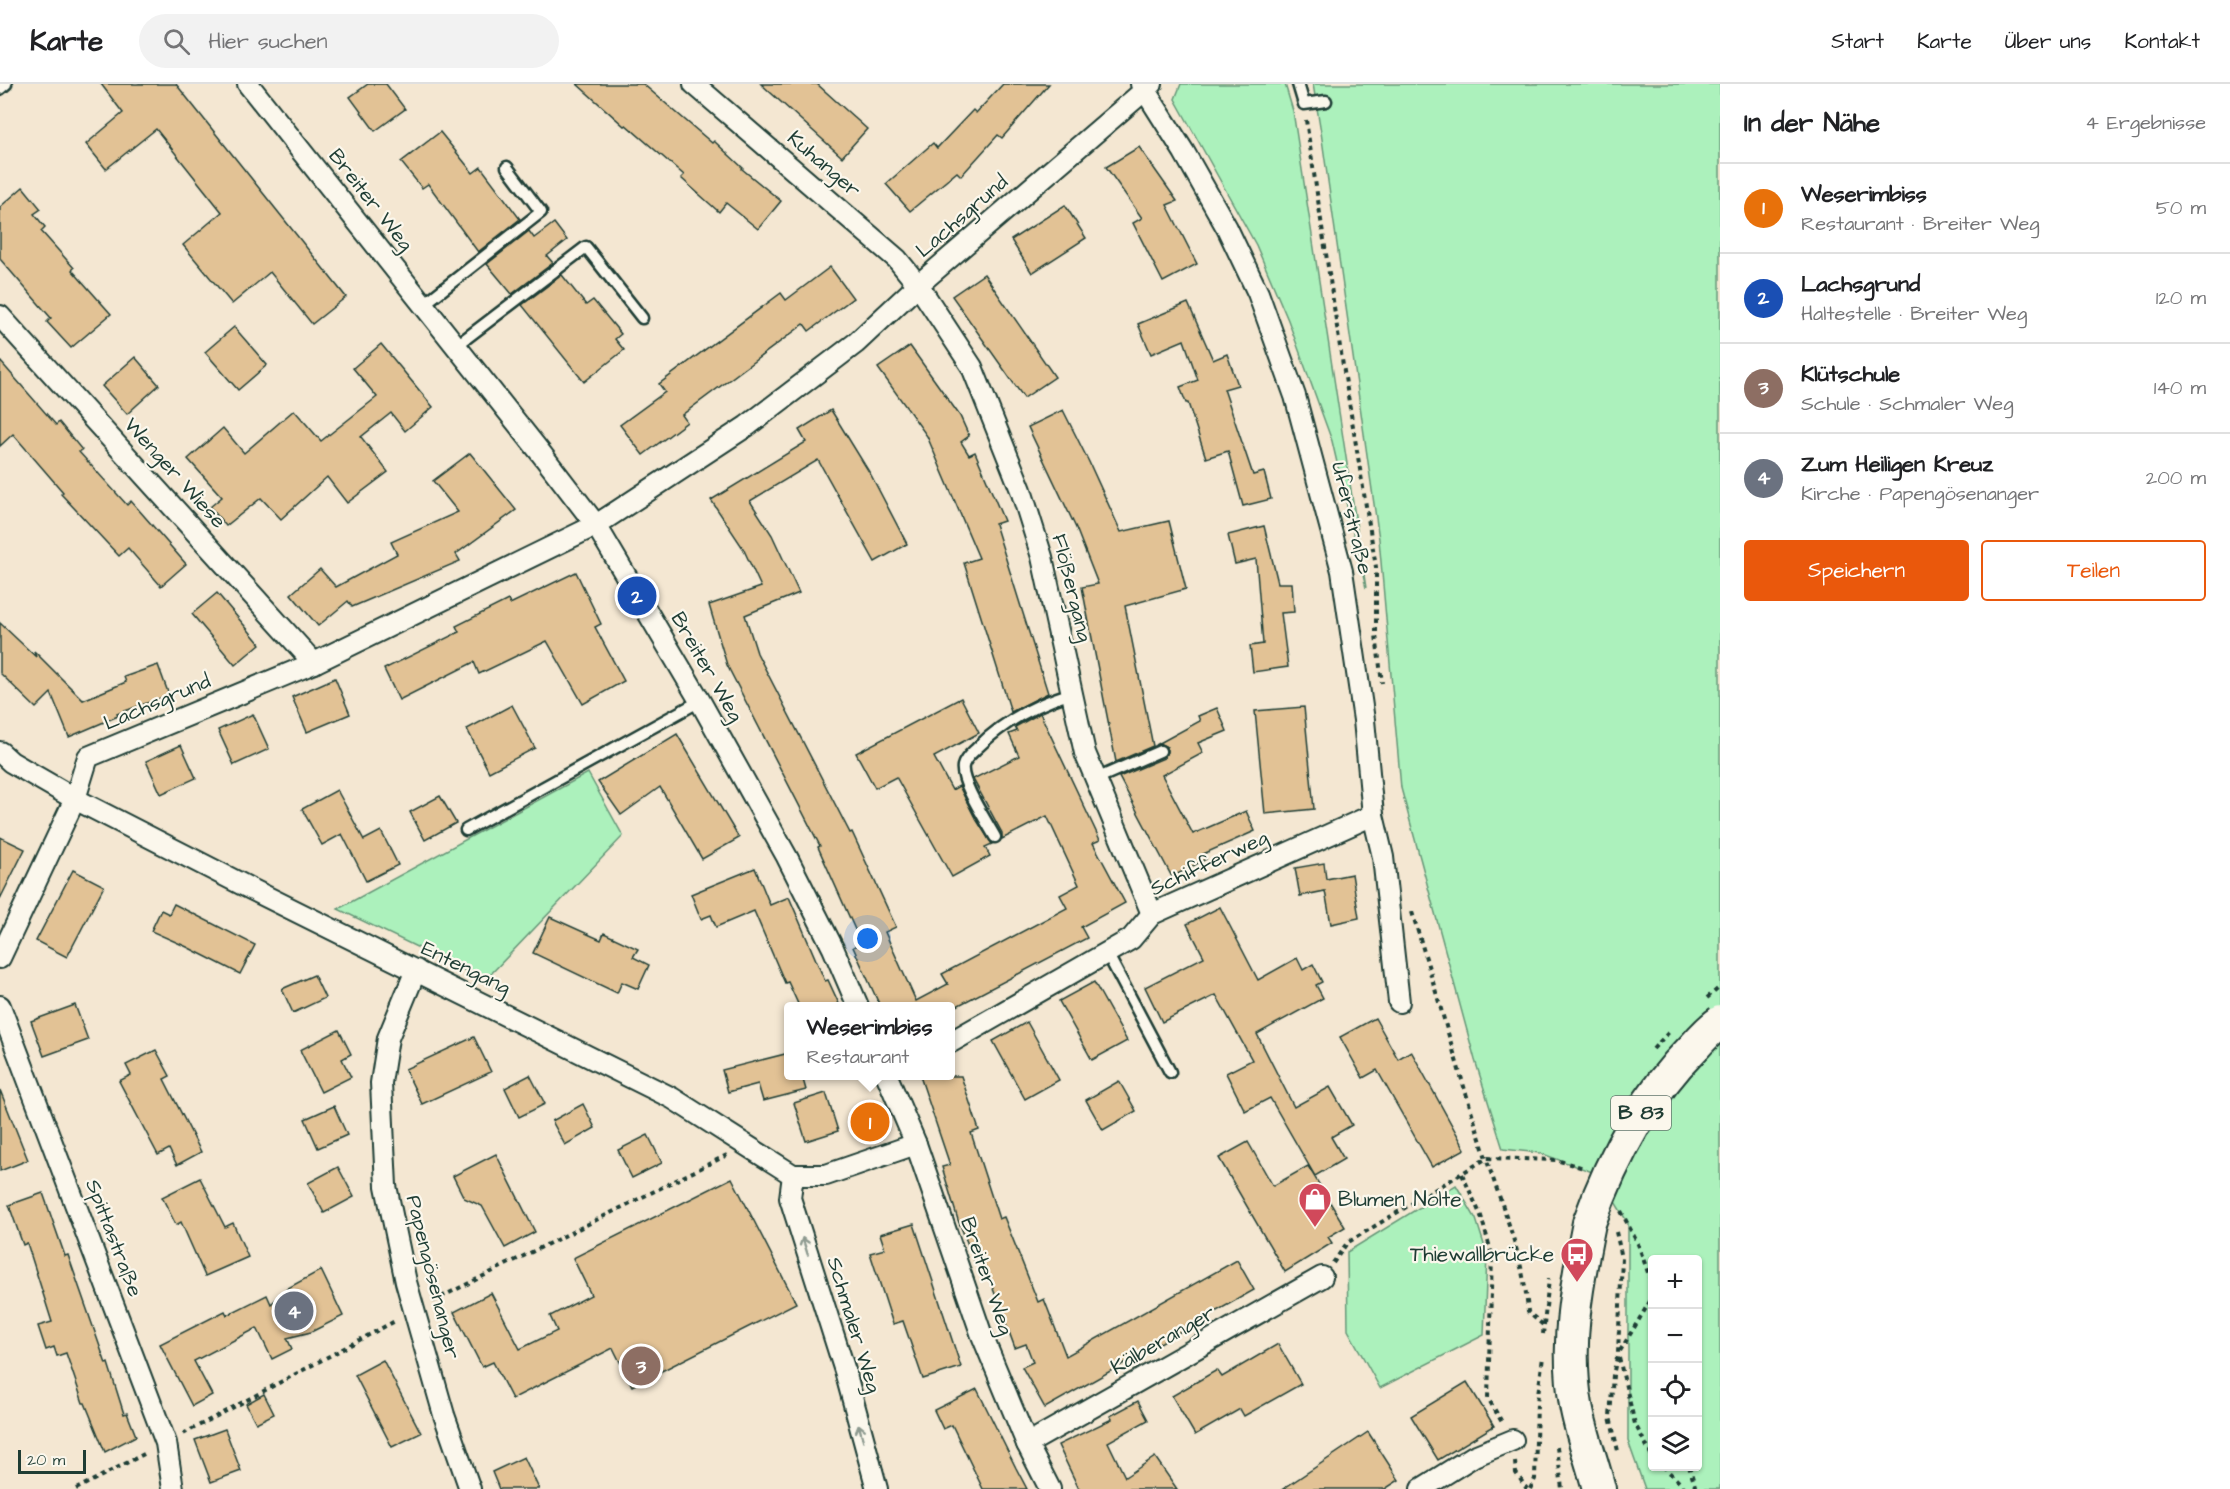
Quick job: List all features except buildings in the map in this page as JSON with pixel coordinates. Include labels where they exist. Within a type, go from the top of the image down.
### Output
[{"type":"main road","name":"B 83","points":[[1599,1489],[1576,1405],[1572,1336],[1577,1283],[1603,1228],[1600,1192],[1624,1140],[1648,1102],[1678,1063],[1720,1022]]},
{"type":"street","name":"Breiter Weg","points":[[248,84],[596,525],[700,701],[787,857],[833,948],[856,1002]]},
{"type":"street","name":"Kuhanger","points":[[694,84],[897,260],[918,285]]},
{"type":"street","name":"Lachsgrund","points":[[75,799],[88,757],[314,663],[596,525],[747,426],[856,343],[918,285],[1145,86]]},
{"type":"street","name":"Uferstraße","points":[[1145,86],[1227,228],[1258,293],[1295,396],[1342,570],[1364,720],[1372,815],[1383,857],[1399,1002]]},
{"type":"street","name":"Flößergang","points":[[918,285],[972,366],[1021,490],[1042,557],[1084,753],[1152,914]]},
{"type":"street","name":"Wenger Wiese","points":[[0,316],[314,663]]},
{"type":"street","name":"Entengang","points":[[0,752],[11,762],[75,799],[251,890],[416,969],[672,1098],[793,1175]]},
{"type":"street","points":[[0,958],[75,799]]},
{"type":"street","name":"Schifferweg","points":[[955,1040],[1131,939],[1152,914],[1372,815]]},
{"type":"street","name":"Papengösenanger","points":[[416,969],[388,1038],[381,1083],[386,1186],[406,1282],[444,1415],[470,1489]]},
{"type":"street","name":"Spittastraße","points":[[0,1006],[166,1443],[173,1489]]},
{"type":"street","name":"Breiter Weg","points":[[891,1080],[916,1144],[981,1333],[1027,1444],[1050,1489]]},
{"type":"street","points":[[793,1175],[826,1175],[916,1144]]},
{"type":"street","name":"Schmaler Weg","points":[[793,1175],[790,1198],[845,1371],[877,1489]]},
{"type":"street","name":"Kälberanger","points":[[1027,1444],[1322,1277]]},
{"type":"street","points":[[1421,1489],[1474,1456],[1513,1440]]},
{"type":"lane","points":[[0,89],[6,84]]},
{"type":"lane","points":[[1298,84],[1304,104],[1326,100]]},
{"type":"lane","points":[[423,304],[541,212],[507,167]]},
{"type":"lane","points":[[456,346],[586,247],[642,318]]},
{"type":"lane","points":[[995,837],[965,779],[963,767],[968,757],[1004,724],[1044,702],[1072,693]]},
{"type":"lane","points":[[466,831],[700,701]]},
{"type":"lane","points":[[1096,779],[1160,751]]},
{"type":"lane","points":[[1107,953],[1170,1072]]},
{"type":"path","points":[[1304,104],[1376,567],[1377,635],[1383,692]]},
{"type":"path","points":[[1411,909],[1514,1240],[1526,1284],[1528,1312],[1543,1325]]},
{"type":"path","points":[[1322,1277],[1347,1243],[1487,1158]]},
{"type":"path","points":[[1462,1173],[1481,1216],[1492,1255],[1488,1398],[1513,1440],[1516,1473],[1528,1489],[1535,1479],[1537,1402],[1543,1355]]},
{"type":"path","points":[[1620,1458],[1610,1417],[1613,1375],[1618,1353],[1622,1258],[1603,1228],[1626,1205]]},
{"type":"path","points":[[1648,1306],[1618,1353],[1635,1424],[1648,1446]]},
{"type":"path","points":[[1668,1471],[1686,1489]]},
{"type":"path","points":[[1690,1471],[1696,1489]]},
{"type":"green space","points":[[1181,84],[1285,84],[1293,111],[1366,588],[1332,441],[1288,320],[1256,245],[1175,99]]},
{"type":"green space","points":[[1313,84],[1720,84],[1720,1489],[1645,1489],[1628,1441],[1628,1223],[1598,1174],[1540,1153],[1503,1149],[1475,1060],[1401,788],[1379,539]]},
{"type":"green space","points":[[588,773],[623,836],[485,980],[338,909]]},
{"type":"green space","points":[[1456,1185],[1476,1219],[1487,1254],[1484,1335],[1380,1388],[1348,1330],[1347,1252]]},
{"type":"place","name":"Lachsgrund","points":[[637,596]]},
{"type":"place","name":"Weserimbiss","points":[[870,1122]]},
{"type":"place","name":"Blumen Nolte","points":[[1315,1228]]},
{"type":"place","name":"Thiewallbrücke","points":[[1577,1283]]},
{"type":"place","name":"Zum Heiligen Kreuz","points":[[294,1311]]},
{"type":"place","name":"Klütschule","points":[[641,1366]]}]
